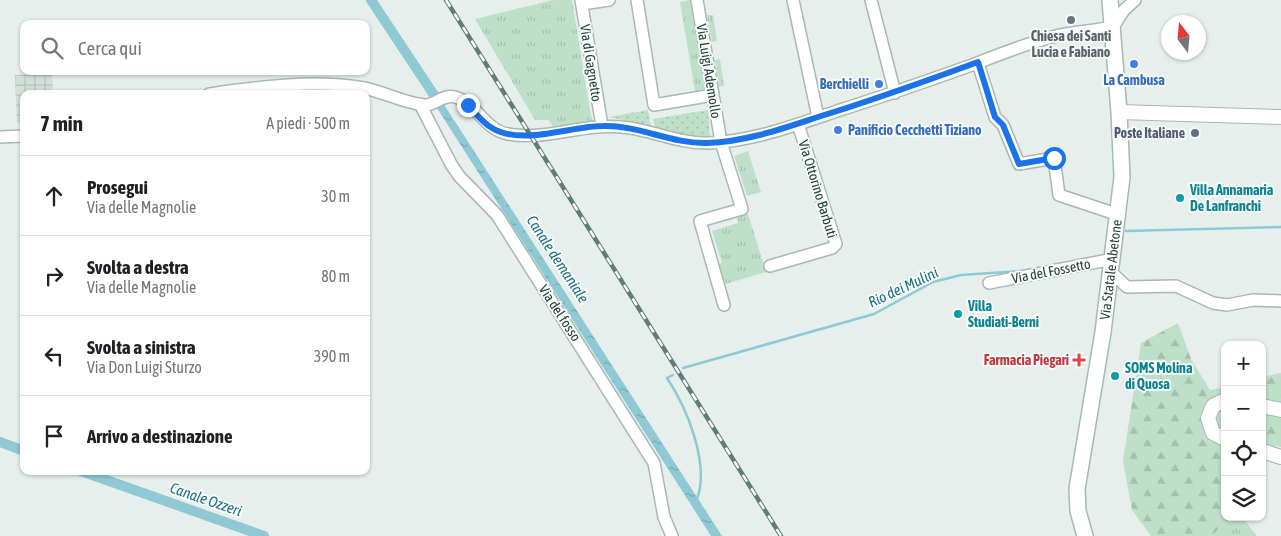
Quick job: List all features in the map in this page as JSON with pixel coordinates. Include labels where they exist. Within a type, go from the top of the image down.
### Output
[{"type":"main road","name":"Via Statale Abetone","points":[[1085,536],[1078,511],[1077,489],[1112,266],[1122,177],[1110,0]]},
{"type":"street","points":[[582,2],[609,0]]},
{"type":"street","points":[[637,0],[654,105],[713,95]]},
{"type":"street","name":"Via Luigi Ademollo","points":[[697,0],[721,142],[742,209],[700,221],[724,305]]},
{"type":"street","points":[[792,0],[818,117]]},
{"type":"street","points":[[871,0],[895,93]]},
{"type":"street","points":[[248,90],[296,85],[332,85],[364,88],[425,104],[446,96],[461,99],[486,124],[504,134],[530,135],[602,126],[633,128],[676,141],[721,142],[751,137],[798,124],[895,93],[1051,37],[1113,27],[1124,10],[1135,0]]},
{"type":"street","name":"Via di Gagnetto","points":[[582,2],[602,126]]},
{"type":"street","points":[[978,62],[995,117],[1003,125],[1019,164],[1054,158],[1059,195],[1119,215]]},
{"type":"street","name":"Via del fosso","points":[[425,104],[451,164],[459,176],[497,215],[654,463],[664,517],[672,536]]},
{"type":"street","points":[[1119,112],[1281,117]]},
{"type":"street","name":"Via Ottorino Barbuti","points":[[770,266],[836,245],[798,124]]},
{"type":"street","points":[[0,138],[20,136]]},
{"type":"street","points":[[1112,266],[1127,287],[1176,286],[1213,303],[1227,305],[1253,300],[1281,301]]},
{"type":"street","name":"Via del Fossetto","points":[[989,283],[1112,266]]},
{"type":"street","points":[[1221,402],[1213,406],[1208,418],[1213,433],[1221,437]]},
{"type":"street","points":[[1266,407],[1281,410]]},
{"type":"street","points":[[1266,452],[1281,457]]},
{"type":"shaded area","points":[[15,75],[52,75],[53,90],[20,90],[20,123],[17,123]]},
{"type":"green space","points":[[553,0],[572,0],[592,122],[553,126],[548,120],[535,120],[475,19]]},
{"type":"green space","points":[[690,0],[705,89],[695,91],[680,2]]},
{"type":"green space","points":[[707,15],[713,15],[717,41],[712,42]]},
{"type":"green space","points":[[720,59],[724,86],[719,87],[715,60]]},
{"type":"green space","points":[[648,110],[651,126],[609,117]]},
{"type":"green space","points":[[708,110],[710,136],[680,135],[655,127],[653,119]]},
{"type":"green space","points":[[748,151],[761,192],[747,196],[734,156]]},
{"type":"green space","points":[[748,214],[766,272],[726,284],[718,264],[722,263],[712,231],[738,223],[737,215]]},
{"type":"green space","points":[[1178,323],[1191,359],[1210,390],[1221,388],[1221,521],[1228,521],[1211,536],[1151,536],[1132,510],[1123,461],[1141,343]]},
{"type":"green space","points":[[1281,373],[1281,447],[1276,446],[1266,461],[1266,386],[1266,376]]},
{"type":"green space","points":[[1228,521],[1245,521],[1257,536],[1211,536]]},
{"type":"water","points":[[434,89],[722,536],[711,536],[428,94]]},
{"type":"waterway","name":"Canale demaniale","points":[[371,0],[438,101]]},
{"type":"waterway","points":[[1126,231],[1281,227]]},
{"type":"waterway","name":"Rio dei Mulini","points":[[683,368],[874,314],[933,282],[961,275],[1020,271]]},
{"type":"waterway","name":"Rio dei Mulini","points":[[673,375],[667,378],[675,390],[689,420],[698,453],[701,470],[697,499]]},
{"type":"waterway","name":"Canale Ozzeri","points":[[0,442],[20,450]]},
{"type":"waterway","name":"Canale Ozzeri","points":[[92,475],[264,536]]},
{"type":"railway","points":[[446,0],[781,536]]},
{"type":"place","name":"Chiesa dei Santi Lucia e Fabiano","points":[[1071,20]]},
{"type":"place","name":"La Cambusa","points":[[1134,64]]},
{"type":"place","name":"Berchielli","points":[[879,84]]},
{"type":"place","name":"Panificio Cecchetti Tiziano","points":[[838,130]]},
{"type":"place","name":"Poste Italiane","points":[[1195,133]]},
{"type":"place","name":"Villa Annamaria De Lanfranchi","points":[[1180,198]]},
{"type":"place","name":"Villa Studiati-Berni","points":[[958,314]]},
{"type":"place","name":"Farmacia Piegari","points":[[1079,360]]},
{"type":"place","name":"SOMS Molina di Quosa","points":[[1115,376]]},
{"type":"route","points":[[468,105],[492,129],[504,134],[530,135],[602,126],[617,126],[641,130],[676,141],[721,142],[751,137],[798,124],[895,93],[978,62],[995,117],[1003,125],[1019,164],[1054,158]]}]
